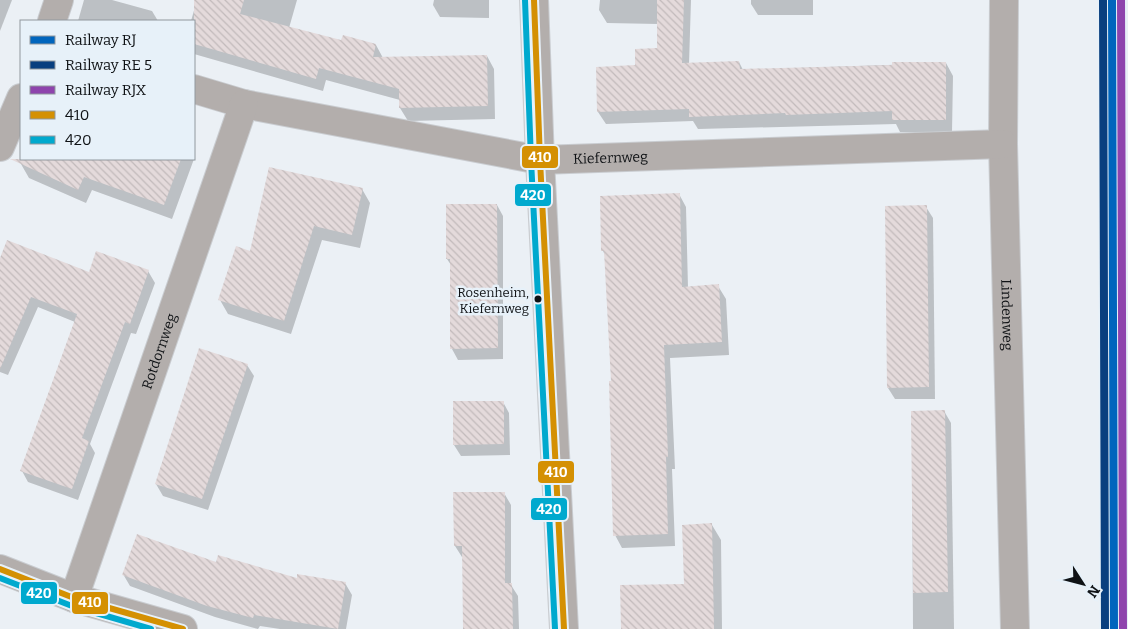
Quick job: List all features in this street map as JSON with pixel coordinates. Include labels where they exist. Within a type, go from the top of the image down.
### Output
[{"type":"street","points":[[52,20],[59,0]]},
{"type":"street","points":[[534,0],[540,160],[564,629]]},
{"type":"street","name":"Lindenweg","points":[[1004,0],[1003,144],[1015,629]]},
{"type":"street","name":"Kiefernweg","points":[[195,89],[244,104],[540,160],[1003,144]]},
{"type":"street","points":[[0,147],[20,100]]},
{"type":"street","name":"Rotdornweg","points":[[74,598],[244,104]]},
{"type":"street","points":[[0,569],[74,598],[184,629]]},
{"type":"building","points":[[194,0],[244,0],[240,14],[341,40],[343,35],[376,44],[373,57],[487,55],[488,106],[399,108],[399,89],[319,68],[316,79],[195,44]]},
{"type":"building","points":[[657,0],[684,0],[682,63],[739,61],[740,69],[892,65],[892,62],[946,62],[946,120],[892,120],[892,111],[689,117],[689,109],[597,112],[596,67],[635,65],[635,49],[657,48]]},
{"type":"building","points":[[10,159],[181,160],[164,205],[84,177],[78,190]]},
{"type":"building","points":[[269,167],[363,188],[352,235],[314,226],[284,321],[218,300],[236,246],[250,251]]},
{"type":"building","points":[[680,193],[682,287],[719,284],[722,342],[664,345],[668,457],[666,457],[668,534],[613,536],[609,381],[611,381],[604,251],[601,251],[600,196]]},
{"type":"building","points":[[446,204],[497,204],[498,348],[450,349],[450,259],[446,259]]},
{"type":"building","points":[[927,205],[929,387],[887,388],[885,206]]},
{"type":"building","points":[[7,240],[89,272],[96,251],[149,270],[130,324],[125,322],[82,438],[89,441],[72,489],[20,471],[77,314],[31,297],[0,369],[0,258]]},
{"type":"building","points":[[199,348],[248,364],[202,499],[155,484]]},
{"type":"building","points":[[453,401],[504,401],[504,444],[453,445]]},
{"type":"building","points":[[945,410],[948,592],[913,593],[911,411]]},
{"type":"building","points":[[453,492],[505,492],[505,583],[512,583],[513,629],[463,629],[462,546],[454,546]]},
{"type":"building","points":[[712,523],[714,629],[621,629],[620,585],[684,584],[682,525]]},
{"type":"building","points":[[137,534],[216,562],[218,555],[297,578],[297,574],[346,582],[338,629],[254,615],[253,618],[207,606],[122,575]]},
{"type":"rail line","name":"RJ","points":[[1112,0],[1114,629]]},
{"type":"rail line","name":"RJX","points":[[1121,0],[1123,629]]},
{"type":"transit line","name":"420","points":[[525,0],[531,160],[555,629]]},
{"type":"transit line","name":"410","points":[[534,0],[540,160],[564,629]]},
{"type":"transit line","points":[[1103,0],[1105,629]]},
{"type":"transit line","name":"410","points":[[0,569],[74,598],[183,629]]},
{"type":"transit line","name":"420","points":[[0,578],[72,606],[151,629]]},
{"type":"place","name":"Rosenheim, Kiefernweg","points":[[538,299]]}]
